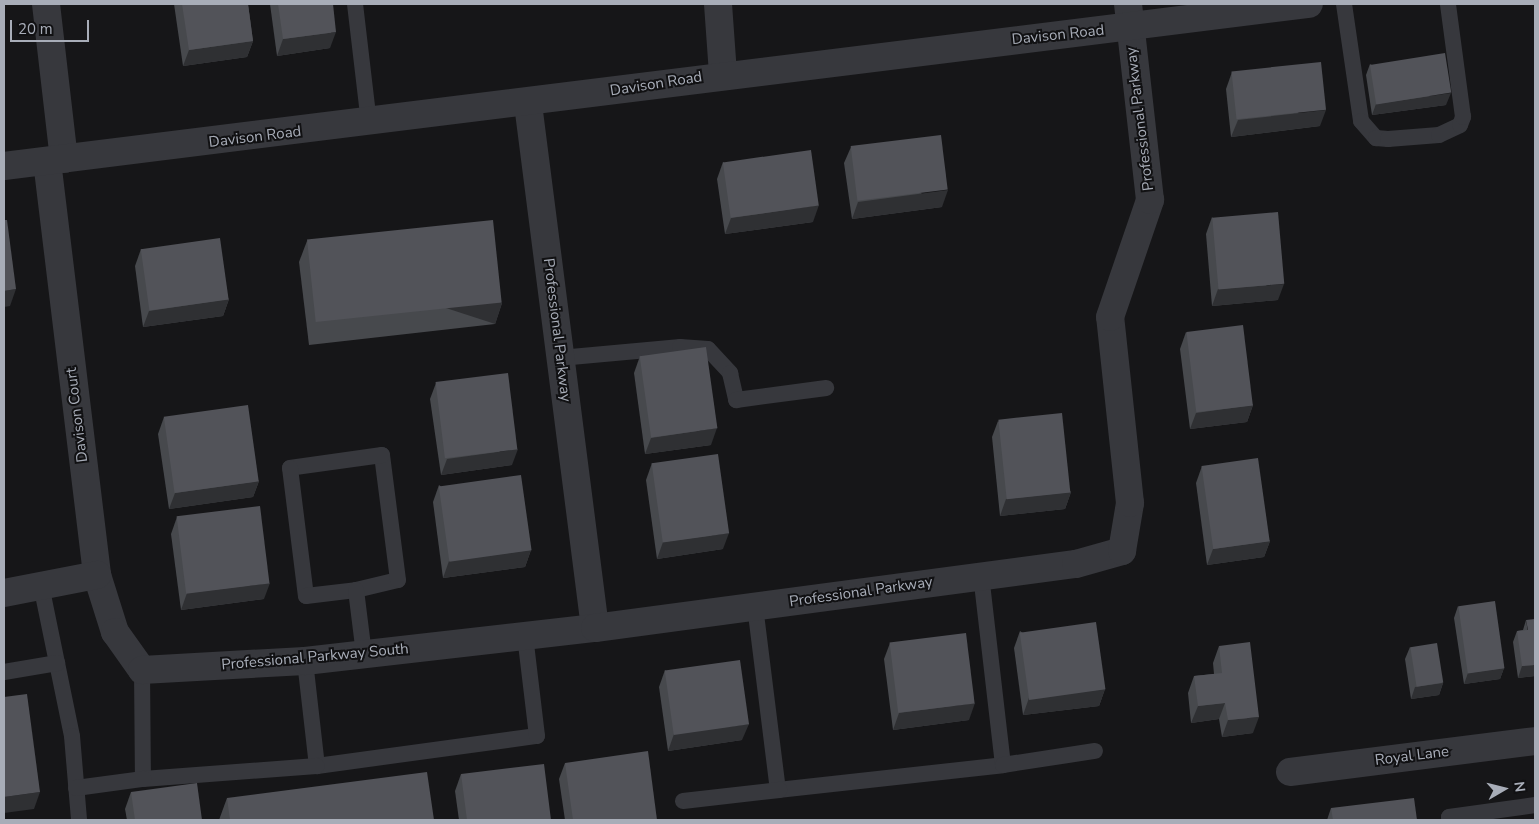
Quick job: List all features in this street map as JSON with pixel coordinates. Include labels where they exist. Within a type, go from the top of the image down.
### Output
[{"type":"street","name":"Davison Court","points":[[46,4],[56,160],[97,575]]},
{"type":"street","points":[[718,4],[723,74]]},
{"type":"street","name":"Davison Road","points":[[4,166],[528,104],[1128,16],[1309,4]]},
{"type":"street","name":"Professional Parkway","points":[[528,104],[594,628],[1076,564],[1122,551],[1130,503],[1110,317],[1150,200],[1128,16]]},
{"type":"street","points":[[4,593],[97,575],[115,632],[142,670]]},
{"type":"street","name":"Professional Parkway South","points":[[142,670],[305,661],[594,628]]},
{"type":"street","name":"Royal Lane","points":[[1290,772],[1535,741]]},
{"type":"lane","points":[[354,4],[369,123]]},
{"type":"lane","points":[[1344,4],[1361,121],[1376,138],[1388,139],[1439,135],[1460,125],[1463,117],[1448,4]]},
{"type":"lane","points":[[560,358],[680,347],[708,349],[730,373],[736,400],[826,388]]},
{"type":"lane","points":[[382,455],[398,580],[356,590],[306,596],[290,468],[382,455]]},
{"type":"lane","points":[[981,576],[1003,764]]},
{"type":"lane","points":[[41,586],[72,736],[79,820]]},
{"type":"lane","points":[[356,590],[364,654]]},
{"type":"lane","points":[[755,606],[779,790]]},
{"type":"lane","points":[[76,788],[143,779],[317,766],[537,736],[525,636]]},
{"type":"lane","points":[[305,661],[317,766]]},
{"type":"lane","points":[[4,672],[57,663]]},
{"type":"lane","points":[[142,670],[143,779]]},
{"type":"lane","points":[[683,801],[1003,764],[1095,751]]},
{"type":"lane","points":[[1450,820],[1449,817],[1535,805]]},
{"type":"building","points":[[182,4],[248,4],[253,41],[189,50]]},
{"type":"building","points":[[278,4],[333,4],[336,32],[283,39]]},
{"type":"building","points":[[1445,53],[1451,93],[1376,104],[1370,65]]},
{"type":"building","points":[[1321,62],[1326,110],[1237,119],[1231,71]]},
{"type":"building","points":[[941,135],[948,190],[857,201],[851,146]]},
{"type":"building","points":[[811,150],[819,205],[731,218],[723,162]]},
{"type":"building","points":[[1278,212],[1284,284],[1219,289],[1212,218]]},
{"type":"building","points":[[4,220],[7,220],[16,289],[4,291]]},
{"type":"building","points":[[493,220],[502,303],[316,322],[307,240]]},
{"type":"building","points":[[220,238],[229,299],[149,311],[141,249]]},
{"type":"building","points":[[1243,325],[1253,405],[1196,412],[1186,332]]},
{"type":"building","points":[[706,347],[717,428],[651,438],[640,356]]},
{"type":"building","points":[[508,373],[517,449],[445,458],[436,382]]},
{"type":"building","points":[[248,405],[259,481],[175,493],[164,417]]},
{"type":"building","points":[[1062,413],[1070,493],[1007,499],[998,420]]},
{"type":"building","points":[[718,454],[729,533],[663,543],[652,463]]},
{"type":"building","points":[[1258,458],[1270,541],[1213,549],[1202,466]]},
{"type":"building","points":[[521,475],[532,550],[449,562],[439,487]]},
{"type":"building","points":[[260,506],[270,583],[186,594],[177,516]]},
{"type":"building","points":[[1495,601],[1504,668],[1468,673],[1458,606]]},
{"type":"building","points":[[1535,619],[1535,665],[1522,666],[1517,631],[1528,630],[1526,620]]},
{"type":"building","points":[[1096,622],[1105,689],[1029,700],[1020,633]]},
{"type":"building","points":[[966,633],[975,703],[898,713],[890,642]]},
{"type":"building","points":[[1250,642],[1259,717],[1228,720],[1225,703],[1198,706],[1194,676],[1222,673],[1219,646]]},
{"type":"building","points":[[1437,643],[1443,683],[1417,687],[1410,647]]},
{"type":"building","points":[[740,660],[749,724],[674,735],[665,671]]},
{"type":"building","points":[[27,694],[40,792],[4,797],[4,697]]},
{"type":"building","points":[[648,751],[657,820],[573,820],[565,763]]},
{"type":"building","points":[[544,764],[551,820],[467,820],[461,774]]},
{"type":"building","points":[[427,772],[434,820],[230,820],[227,798]]},
{"type":"building","points":[[197,783],[202,820],[135,820],[131,792]]},
{"type":"building","points":[[1414,798],[1417,820],[1333,820],[1331,808]]}]
